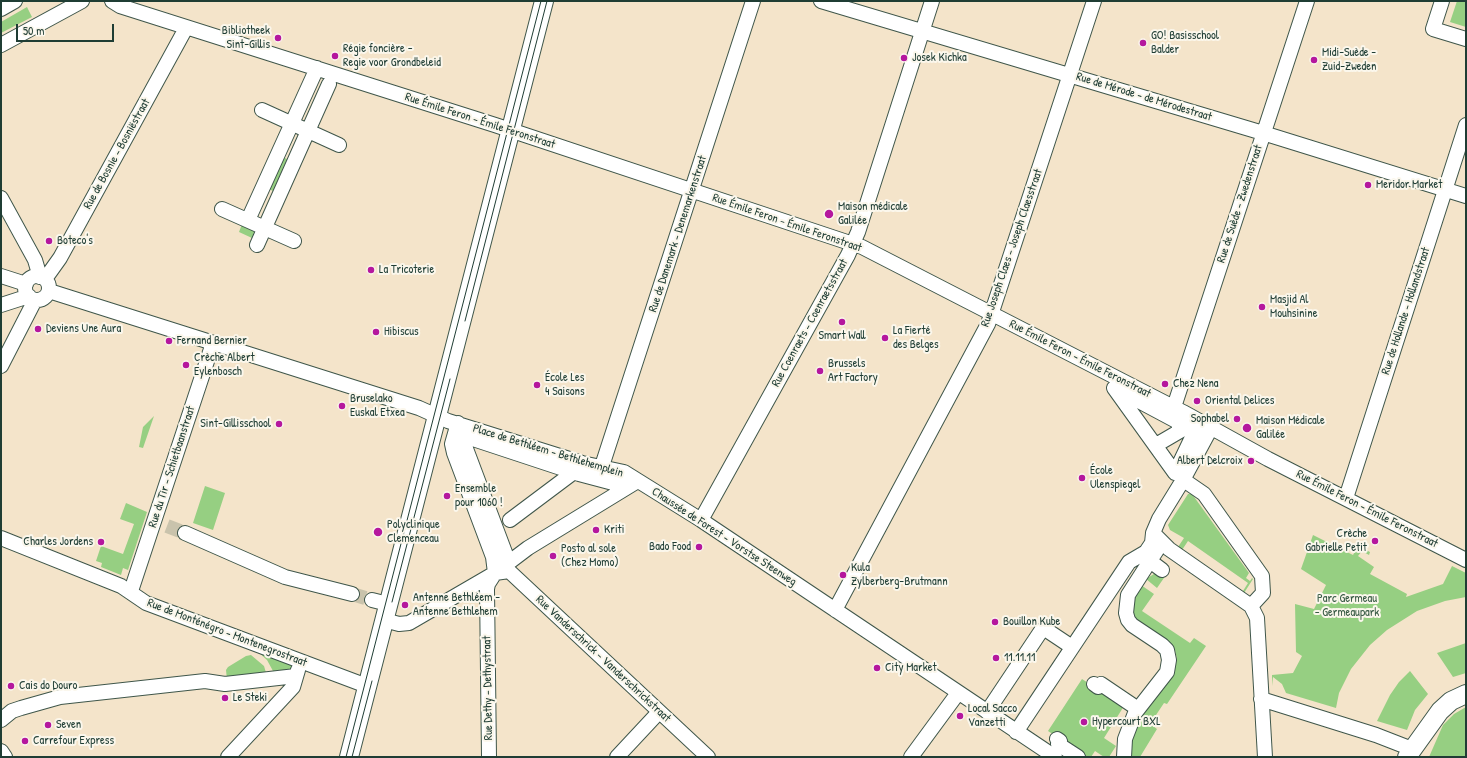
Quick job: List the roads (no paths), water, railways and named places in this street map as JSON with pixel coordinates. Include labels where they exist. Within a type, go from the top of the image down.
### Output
[{"type":"main road","points":[[349,757],[367,686],[381,608],[438,416],[544,1]]},
{"type":"main road","points":[[1410,753],[1440,711],[1451,700],[1466,694]]},
{"type":"street","points":[[1,9],[15,1]]},
{"type":"street","points":[[1,46],[82,1]]},
{"type":"street","name":"Rue Émile Feron - Émile Feronstraat","points":[[112,1],[120,6],[186,28],[317,68],[852,243],[992,313],[1111,376],[1178,420],[1211,428],[1268,459],[1466,560]]},
{"type":"street","name":"Rue de Danemark - Denemarkenstraat","points":[[602,466],[754,1]]},
{"type":"street","name":"Rue de Mérode - de Mérodestraat","points":[[821,1],[1263,133],[1466,196]]},
{"type":"street","name":"Rue Coenraets - Coenraetsstraat","points":[[701,520],[852,243],[932,1]]},
{"type":"street","name":"Rue Joseph Claes - Joseph Claesstraat","points":[[835,610],[988,324],[1094,1]]},
{"type":"street","name":"Rue de Suède - Zwedenstraat","points":[[1178,420],[1263,133],[1307,1]]},
{"type":"street","points":[[1442,1],[1434,29],[1466,39]]},
{"type":"street","name":"Rue de Bosnie - Bosniëstraat","points":[[45,282],[60,258],[186,28]]},
{"type":"street","points":[[248,220],[317,68]]},
{"type":"street","points":[[257,244],[329,84]]},
{"type":"street","points":[[262,110],[339,145]]},
{"type":"street","name":"Rue de Hollande - Hollandstraat","points":[[1346,498],[1466,125]]},
{"type":"street","points":[[1,198],[35,260],[45,282],[44,298],[30,293],[1,276]]},
{"type":"street","points":[[222,208],[294,240]]},
{"type":"street","points":[[1,366],[30,293],[33,277],[45,282]]},
{"type":"street","name":"Place de Bethléem - Bethlehemplein","points":[[45,282],[213,343],[419,408],[458,423],[582,463],[602,466],[624,472],[638,480]]},
{"type":"street","points":[[1,305],[30,293]]},
{"type":"street","name":"Rue du Tir - Schietbaanstraat","points":[[131,591],[161,524],[213,343]]},
{"type":"street","points":[[1114,388],[1178,420],[1195,431],[1175,473],[1114,388]]},
{"type":"street","points":[[1156,445],[1178,420]]},
{"type":"street","name":"Place de Bethléem - Bethlehemplein","points":[[458,423],[452,444],[454,453],[493,557],[495,572]]},
{"type":"street","points":[[1016,732],[1129,562],[1146,552],[1152,543],[1153,533],[1159,519],[1184,480],[1211,428]]},
{"type":"street","points":[[509,563],[504,526],[463,439],[467,437],[613,483],[621,481]]},
{"type":"street","points":[[504,526],[578,472]]},
{"type":"street","name":"Chaussée de Forest - Vorstse Steenweg","points":[[381,608],[399,624],[408,623],[495,572],[528,548],[638,480],[701,520],[1055,757]]},
{"type":"street","points":[[1188,483],[1204,494],[1262,576],[1262,593],[1251,606]]},
{"type":"street","points":[[185,533],[285,577],[352,594]]},
{"type":"street","points":[[1153,533],[1168,549],[1251,606],[1257,618],[1265,757]]},
{"type":"street","name":"Rue de Monténégro - Montenegrostraat","points":[[1,538],[74,566],[131,591],[146,602],[367,686]]},
{"type":"street","points":[[1124,757],[1125,739],[1138,709],[1167,672],[1169,660],[1167,650],[1162,645],[1140,632],[1128,620],[1125,605],[1128,595],[1141,580],[1154,556],[1162,570]]},
{"type":"street","name":"Rue Vanderschrick - Vanderschrickstraat","points":[[495,572],[509,571],[708,757]]},
{"type":"street","name":"Rue Dethy - Dethystraat","points":[[489,757],[487,589],[488,584],[495,572]]},
{"type":"street","points":[[987,712],[1041,631],[1045,629],[1072,647]]},
{"type":"street","points":[[228,757],[293,687],[302,662]]},
{"type":"street","points":[[1,720],[12,711],[60,697],[205,681],[225,684],[296,676]]},
{"type":"street","points":[[1094,684],[1098,687],[1101,684],[1115,695],[1138,709]]},
{"type":"street","points":[[911,757],[958,693]]},
{"type":"street","points":[[1261,699],[1376,735],[1410,753]]},
{"type":"street","points":[[617,757],[659,712]]},
{"type":"street","points":[[1057,739],[1060,741],[1058,744],[1077,755]]},
{"type":"street","points":[[1,750],[5,757]]},
{"type":"tunnel","points":[[167,526],[185,533]]},
{"type":"tunnel","points":[[352,594],[372,600]]},
{"type":"tram line","points":[[346,757],[541,1]]},
{"type":"tram line","points":[[465,321],[547,1]]},
{"type":"tram line","points":[[392,602],[450,379]]},
{"type":"tram line","points":[[352,757],[372,681]]},
{"type":"place","name":"Bibliotheek Sint-Gillis","points":[[278,38]]},
{"type":"place","name":"GO! Basisschool Balder","points":[[1143,43]]},
{"type":"place","name":"Régie foncière - Regie voor Grondbeleid","points":[[335,56]]},
{"type":"place","name":"Josek Kichka","points":[[904,58]]},
{"type":"place","name":"Midi-Suède - Zuid-Zweden","points":[[1314,60]]},
{"type":"place","name":"Meridor Market","points":[[1368,185]]},
{"type":"place","name":"Maison médicale Galilée","points":[[829,214]]},
{"type":"place","name":"Boteco's","points":[[49,241]]},
{"type":"place","name":"La Tricoterie","points":[[371,270]]},
{"type":"place","name":"Masjid Al Mouhsinine","points":[[1262,307]]},
{"type":"place","name":"Smart Wall","points":[[842,322]]},
{"type":"place","name":"Deviens Une Aura","points":[[38,329]]},
{"type":"place","name":"Hibiscus","points":[[376,332]]},
{"type":"place","name":"La Fierté des Belges","points":[[885,338]]},
{"type":"place","name":"Fernand Bernier","points":[[169,341]]},
{"type":"place","name":"Crèche Albert Eylenbosch","points":[[186,365]]},
{"type":"place","name":"Brussels Art Factory","points":[[820,371]]},
{"type":"place","name":"Chez Nena","points":[[1165,384]]},
{"type":"place","name":"École Les 4 Saisons","points":[[537,385]]},
{"type":"place","name":"Oriental Delices","points":[[1197,401]]},
{"type":"place","name":"Bruselako Euskal Etxea","points":[[342,406]]},
{"type":"place","name":"Sophabel","points":[[1237,419]]},
{"type":"place","name":"Sint-Gillisschool","points":[[279,424]]},
{"type":"place","name":"Maison Médicale Galilée","points":[[1247,428]]},
{"type":"place","name":"Albert Delcroix","points":[[1251,461]]},
{"type":"place","name":"École Ulenspiegel","points":[[1082,478]]},
{"type":"place","name":"Ensemble pour 1060 !","points":[[447,496]]},
{"type":"place","name":"Kriti","points":[[596,530]]},
{"type":"place","name":"Polyclinique Clemenceau","points":[[378,532]]},
{"type":"place","name":"Crèche Gabrielle Petit","points":[[1375,541]]},
{"type":"place","name":"Charles Jordens","points":[[101,542]]},
{"type":"place","name":"Bado Food","points":[[699,547]]},
{"type":"place","name":"Posto al sole (Chez Momo)","points":[[553,556]]},
{"type":"place","name":"Kula Zylberberg-Brutmann","points":[[843,575]]},
{"type":"place","name":"Antenne Bethléem - Antenne Bethlehem","points":[[405,605]]},
{"type":"place","name":"Bouillon Kube","points":[[995,622]]},
{"type":"place","name":"11.11.11","points":[[996,658]]},
{"type":"place","name":"City Market","points":[[877,668]]},
{"type":"place","name":"Cais do Douro","points":[[11,686]]},
{"type":"place","name":"Le Steki","points":[[225,698]]},
{"type":"place","name":"Local Sacco Vanzetti","points":[[960,716]]},
{"type":"place","name":"Hypercourt BXL","points":[[1084,722]]},
{"type":"place","name":"Seven","points":[[48,725]]},
{"type":"place","name":"Carrefour Express","points":[[25,741]]},
{"type":"park label","name":"Parc Germeau - Germeaupark","points":[[1347,606]]}]
